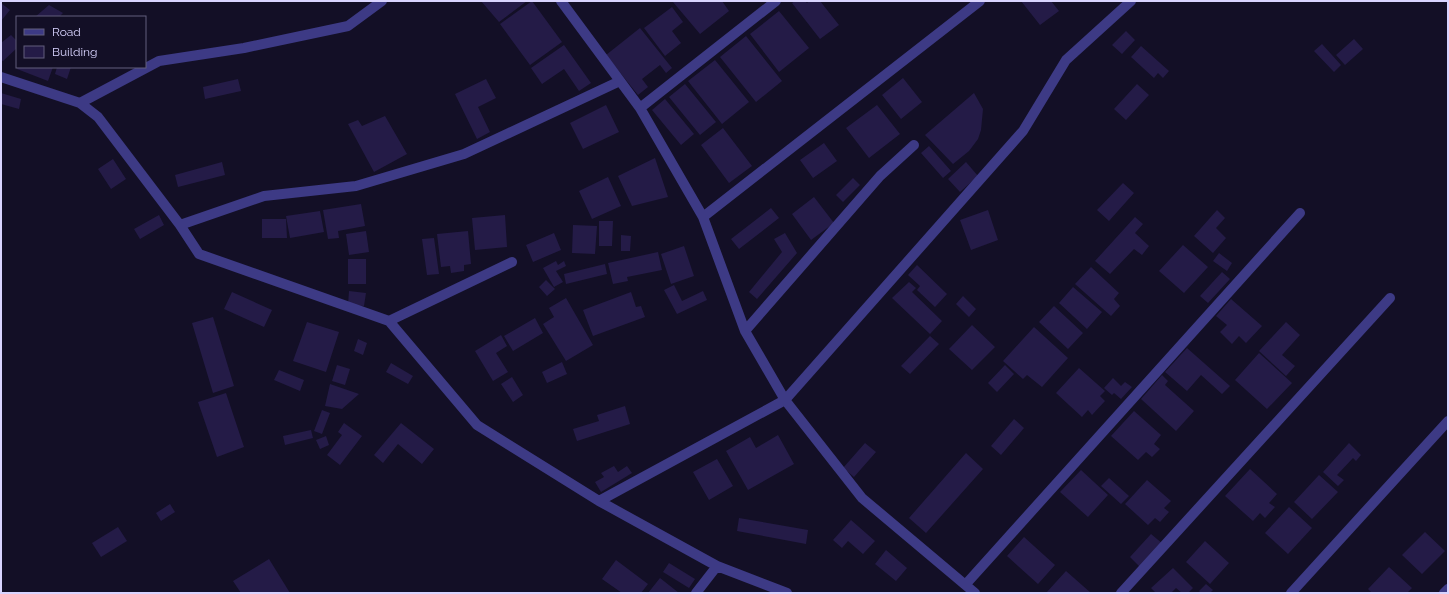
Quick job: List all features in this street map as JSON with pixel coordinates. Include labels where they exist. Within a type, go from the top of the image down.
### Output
[{"type":"street","points":[[146,67],[158,61],[244,48],[348,26],[382,1]]},
{"type":"street","points":[[561,1],[640,108],[703,217],[745,331],[785,400],[862,498],[975,593]]},
{"type":"street","points":[[640,108],[776,1]]},
{"type":"street","points":[[703,217],[980,1]]},
{"type":"street","points":[[599,501],[785,400],[1023,131],[1066,60],[1131,1]]},
{"type":"street","points":[[80,103],[145,68]]},
{"type":"street","points":[[1,77],[80,103],[98,116],[180,225],[199,254],[389,321],[477,425],[599,501],[717,566],[787,593]]},
{"type":"street","points":[[180,225],[264,196],[356,186],[464,154],[620,80]]},
{"type":"street","points":[[745,331],[880,176],[914,145]]},
{"type":"street","points":[[966,584],[1300,213]]},
{"type":"street","points":[[389,321],[512,262]]},
{"type":"street","points":[[1121,593],[1390,298]]},
{"type":"street","points":[[1291,593],[1448,421]]},
{"type":"street","points":[[696,593],[717,566]]},
{"type":"street","points":[[1444,593],[1448,589]]},
{"type":"building","points":[[481,1],[527,1],[499,22]]},
{"type":"building","points":[[532,1],[562,42],[530,65],[500,24]]},
{"type":"building","points":[[722,1],[729,11],[700,34],[673,2]]},
{"type":"building","points":[[795,1],[805,1],[807,3],[809,1],[820,1],[839,25],[820,39],[792,3]]},
{"type":"building","points":[[1021,1],[1051,1],[1059,11],[1040,25]]},
{"type":"building","points":[[1,3],[10,10],[1,21]]},
{"type":"building","points":[[49,5],[63,13],[60,16],[36,16]]},
{"type":"building","points":[[672,7],[683,22],[672,31],[681,43],[665,56],[644,28]]},
{"type":"building","points":[[779,11],[809,48],[779,72],[750,34]]},
{"type":"building","points":[[640,28],[672,68],[666,73],[660,65],[642,79],[648,87],[638,95],[606,55]]},
{"type":"building","points":[[1126,31],[1135,40],[1122,54],[1112,45]]},
{"type":"building","points":[[11,35],[16,40],[16,49],[3,61],[1,60],[1,43]]},
{"type":"building","points":[[746,36],[782,81],[756,102],[720,57]]},
{"type":"building","points":[[1354,39],[1363,49],[1345,65],[1336,55]]},
{"type":"building","points":[[1322,44],[1341,65],[1334,72],[1314,51]]},
{"type":"building","points":[[564,45],[591,83],[579,91],[564,69],[542,84],[531,68]]},
{"type":"building","points":[[1141,46],[1169,71],[1163,78],[1158,73],[1154,78],[1131,57]]},
{"type":"building","points":[[715,60],[749,102],[722,124],[688,81]]},
{"type":"building","points":[[18,68],[53,68],[48,81]]},
{"type":"building","points":[[57,68],[71,68],[67,79],[55,74]]},
{"type":"building","points":[[903,78],[922,102],[901,119],[882,95]]},
{"type":"building","points":[[238,79],[241,91],[205,99],[203,87]]},
{"type":"building","points":[[486,79],[496,98],[478,107],[490,132],[477,139],[455,94]]},
{"type":"building","points":[[685,84],[716,122],[700,135],[669,97]]},
{"type":"building","points":[[1137,84],[1149,95],[1126,120],[1114,109]]},
{"type":"building","points":[[1,93],[21,99],[19,109],[1,104]]},
{"type":"building","points":[[974,93],[983,109],[981,130],[978,139],[969,151],[953,164],[925,135]]},
{"type":"building","points":[[665,99],[694,134],[681,145],[652,110]]},
{"type":"building","points":[[606,105],[619,132],[583,149],[570,123]]},
{"type":"building","points":[[877,105],[900,134],[869,158],[846,128]]},
{"type":"building","points":[[385,116],[407,154],[374,172],[348,124],[358,120],[362,126]]},
{"type":"building","points":[[723,128],[752,166],[729,183],[701,145]]},
{"type":"building","points":[[824,143],[837,161],[813,178],[800,160]]},
{"type":"building","points":[[929,146],[951,171],[943,178],[921,153]]},
{"type":"building","points":[[655,158],[668,197],[632,206],[618,176]]},
{"type":"building","points":[[113,159],[126,179],[111,189],[98,169]]},
{"type":"building","points":[[222,162],[225,175],[178,187],[175,175]]},
{"type":"building","points":[[966,162],[978,176],[960,192],[948,179]]},
{"type":"building","points":[[608,177],[621,206],[592,219],[579,191]]},
{"type":"building","points":[[853,178],[860,185],[843,202],[836,195]]},
{"type":"building","points":[[1123,183],[1134,193],[1109,221],[1097,210]]},
{"type":"building","points":[[814,197],[834,223],[811,240],[792,214]]},
{"type":"building","points":[[361,204],[365,226],[338,231],[339,238],[328,239],[323,210]]},
{"type":"building","points":[[771,208],[779,218],[739,249],[731,239]]},
{"type":"building","points":[[988,210],[998,240],[971,250],[960,220]]},
{"type":"building","points":[[1217,210],[1225,218],[1216,228],[1226,238],[1213,253],[1194,236]]},
{"type":"building","points":[[320,211],[324,232],[290,238],[286,216]]},
{"type":"building","points":[[159,215],[164,225],[140,239],[134,229]]},
{"type":"building","points":[[505,215],[507,247],[475,250],[472,218]]},
{"type":"building","points":[[1135,217],[1143,224],[1135,233],[1149,246],[1142,255],[1134,249],[1110,274],[1095,261]]},
{"type":"building","points":[[262,219],[286,219],[287,238],[262,238]]},
{"type":"building","points":[[599,221],[613,221],[612,246],[599,246]]},
{"type":"building","points":[[573,225],[597,226],[595,254],[572,253]]},
{"type":"building","points":[[366,231],[369,252],[349,255],[346,234]]},
{"type":"building","points":[[468,231],[471,264],[464,265],[464,271],[451,273],[450,266],[441,267],[437,234]]},
{"type":"building","points":[[554,233],[561,250],[533,262],[526,245]]},
{"type":"building","points":[[785,233],[797,253],[757,299],[749,292],[782,252],[774,239]]},
{"type":"building","points":[[621,235],[631,236],[630,251],[621,251]]},
{"type":"building","points":[[434,238],[439,274],[427,275],[422,239]]},
{"type":"building","points":[[1183,245],[1208,267],[1184,293],[1159,271]]},
{"type":"building","points":[[684,246],[694,276],[671,284],[661,254]]},
{"type":"building","points":[[658,252],[662,270],[627,277],[628,281],[613,284],[608,263]]},
{"type":"building","points":[[1219,253],[1232,263],[1227,271],[1213,261]]},
{"type":"building","points":[[348,259],[366,259],[366,284],[348,284]]},
{"type":"building","points":[[556,261],[558,265],[564,261],[566,266],[556,271],[563,282],[554,287],[543,268]]},
{"type":"building","points":[[605,264],[607,274],[566,284],[564,274]]},
{"type":"building","points":[[917,265],[947,294],[935,307],[917,290],[920,286],[908,275]]},
{"type":"building","points":[[1091,267],[1119,293],[1114,299],[1120,306],[1111,316],[1075,284]]},
{"type":"building","points":[[1222,272],[1230,279],[1208,303],[1200,296]]},
{"type":"building","points":[[546,280],[555,289],[547,296],[539,287]]},
{"type":"building","points":[[909,282],[916,288],[912,292],[942,321],[930,334],[892,298]]},
{"type":"building","points":[[674,285],[682,301],[703,291],[707,300],[677,314],[664,290]]},
{"type":"building","points":[[1073,287],[1102,312],[1087,329],[1059,303]]},
{"type":"building","points":[[349,291],[366,293],[364,306],[348,305]]},
{"type":"building","points":[[232,292],[272,310],[264,327],[224,309]]},
{"type":"building","points":[[631,292],[636,307],[641,306],[645,317],[593,336],[583,310]]},
{"type":"building","points":[[963,296],[976,309],[969,317],[956,304]]},
{"type":"building","points":[[566,298],[593,345],[566,361],[543,324],[554,317],[549,308]]},
{"type":"building","points":[[1231,299],[1262,326],[1246,343],[1239,336],[1232,344],[1220,332],[1227,325],[1216,316]]},
{"type":"building","points":[[1054,306],[1083,333],[1068,349],[1039,322]]},
{"type":"building","points":[[213,317],[234,386],[213,393],[192,323]]},
{"type":"building","points":[[535,318],[543,333],[513,351],[504,336]]},
{"type":"building","points":[[307,322],[339,332],[326,372],[293,361]]},
{"type":"building","points":[[1286,322],[1300,335],[1282,355],[1295,366],[1286,376],[1259,351]]},
{"type":"building","points":[[972,325],[995,347],[972,370],[949,349]]},
{"type":"building","points":[[1034,327],[1068,358],[1042,387],[1027,375],[1023,379],[1003,361]]},
{"type":"building","points":[[501,335],[507,346],[496,353],[508,372],[493,381],[475,351]]},
{"type":"building","points":[[930,336],[939,344],[910,374],[901,366]]},
{"type":"building","points":[[358,339],[367,343],[363,355],[354,351]]},
{"type":"building","points":[[1187,348],[1230,386],[1222,394],[1201,375],[1187,391],[1165,372]]},
{"type":"building","points":[[1259,353],[1292,383],[1267,409],[1235,380]]},
{"type":"building","points":[[562,362],[567,374],[547,383],[542,372]]},
{"type":"building","points":[[391,363],[413,376],[408,384],[386,372]]},
{"type":"building","points":[[337,365],[350,369],[345,385],[332,381]]},
{"type":"building","points":[[1005,365],[1014,374],[997,392],[988,383]]},
{"type":"building","points":[[1079,368],[1105,391],[1100,396],[1105,401],[1092,415],[1088,410],[1082,417],[1056,393]]},
{"type":"building","points":[[279,370],[304,380],[300,391],[274,380]]},
{"type":"building","points":[[1162,375],[1168,381],[1165,385],[1194,411],[1176,431],[1141,399]]},
{"type":"building","points":[[512,377],[523,395],[513,402],[501,384]]},
{"type":"building","points":[[1113,378],[1121,386],[1125,382],[1132,387],[1121,399],[1114,393],[1112,395],[1104,388]]},
{"type":"building","points":[[330,384],[359,394],[342,409],[325,406]]},
{"type":"building","points":[[226,393],[244,447],[217,457],[198,402]]},
{"type":"building","points":[[625,406],[630,424],[577,441],[573,429],[599,421],[597,415]]},
{"type":"building","points":[[322,410],[330,413],[322,434],[314,431]]},
{"type":"building","points":[[1134,411],[1161,435],[1154,444],[1160,449],[1152,457],[1146,452],[1138,460],[1111,436]]},
{"type":"building","points":[[1014,419],[1024,428],[1001,455],[991,446]]},
{"type":"building","points":[[344,423],[362,436],[340,465],[327,455],[342,435],[338,432]]},
{"type":"building","points":[[401,423],[434,449],[422,464],[398,444],[383,463],[374,455]]},
{"type":"building","points":[[311,430],[313,438],[285,445],[283,436]]},
{"type":"building","points":[[778,435],[794,464],[748,490],[726,451],[750,437],[756,448]]},
{"type":"building","points":[[326,436],[329,445],[320,449],[316,440]]},
{"type":"building","points":[[865,443],[876,452],[854,477],[843,468]]},
{"type":"building","points":[[1349,443],[1361,455],[1356,461],[1353,458],[1337,475],[1344,480],[1338,486],[1323,472]]},
{"type":"building","points":[[966,453],[983,469],[926,533],[909,518]]},
{"type":"building","points":[[717,459],[733,486],[709,500],[693,472]]},
{"type":"building","points":[[614,466],[618,472],[627,466],[632,473],[601,492],[595,482],[604,477],[601,473]]},
{"type":"building","points":[[1250,469],[1277,494],[1269,503],[1275,507],[1265,518],[1260,513],[1253,521],[1225,496]]},
{"type":"building","points":[[1081,470],[1108,495],[1088,517],[1060,492]]},
{"type":"building","points":[[1319,475],[1338,492],[1312,519],[1294,502]]},
{"type":"building","points":[[1109,478],[1129,496],[1121,504],[1101,486]]},
{"type":"building","points":[[1147,480],[1171,501],[1164,508],[1169,512],[1160,522],[1155,518],[1148,525],[1125,504]]},
{"type":"building","points":[[170,504],[175,512],[161,521],[156,513]]},
{"type":"building","points":[[1289,507],[1312,528],[1288,554],[1265,533]]},
{"type":"building","points":[[739,518],[808,530],[806,544],[737,531]]},
{"type":"building","points":[[851,520],[875,541],[863,554],[848,541],[842,548],[833,540]]},
{"type":"building","points":[[118,527],[127,541],[101,557],[92,543]]},
{"type":"building","points":[[1425,532],[1445,551],[1422,574],[1402,555]]},
{"type":"building","points":[[1151,534],[1163,544],[1141,568],[1130,557]]},
{"type":"building","points":[[1024,537],[1055,565],[1038,584],[1007,556]]},
{"type":"building","points":[[1205,541],[1229,563],[1210,584],[1186,562]]},
{"type":"building","points":[[886,550],[907,568],[896,581],[875,564]]},
{"type":"building","points":[[269,559],[290,593],[241,593],[233,581]]},
{"type":"building","points":[[616,560],[648,584],[641,593],[622,593],[602,579]]},
{"type":"building","points":[[669,563],[695,579],[689,588],[663,572]]},
{"type":"building","points":[[1389,567],[1412,588],[1407,593],[1372,593],[1368,589]]},
{"type":"building","points":[[1173,568],[1193,588],[1188,593],[1182,593],[1176,588],[1171,593],[1156,593],[1151,588]]},
{"type":"building","points":[[1066,571],[1091,593],[1046,593]]},
{"type":"building","points":[[660,578],[679,593],[648,593]]},
{"type":"building","points":[[1206,584],[1213,590],[1210,593],[1201,593],[1199,591]]}]
